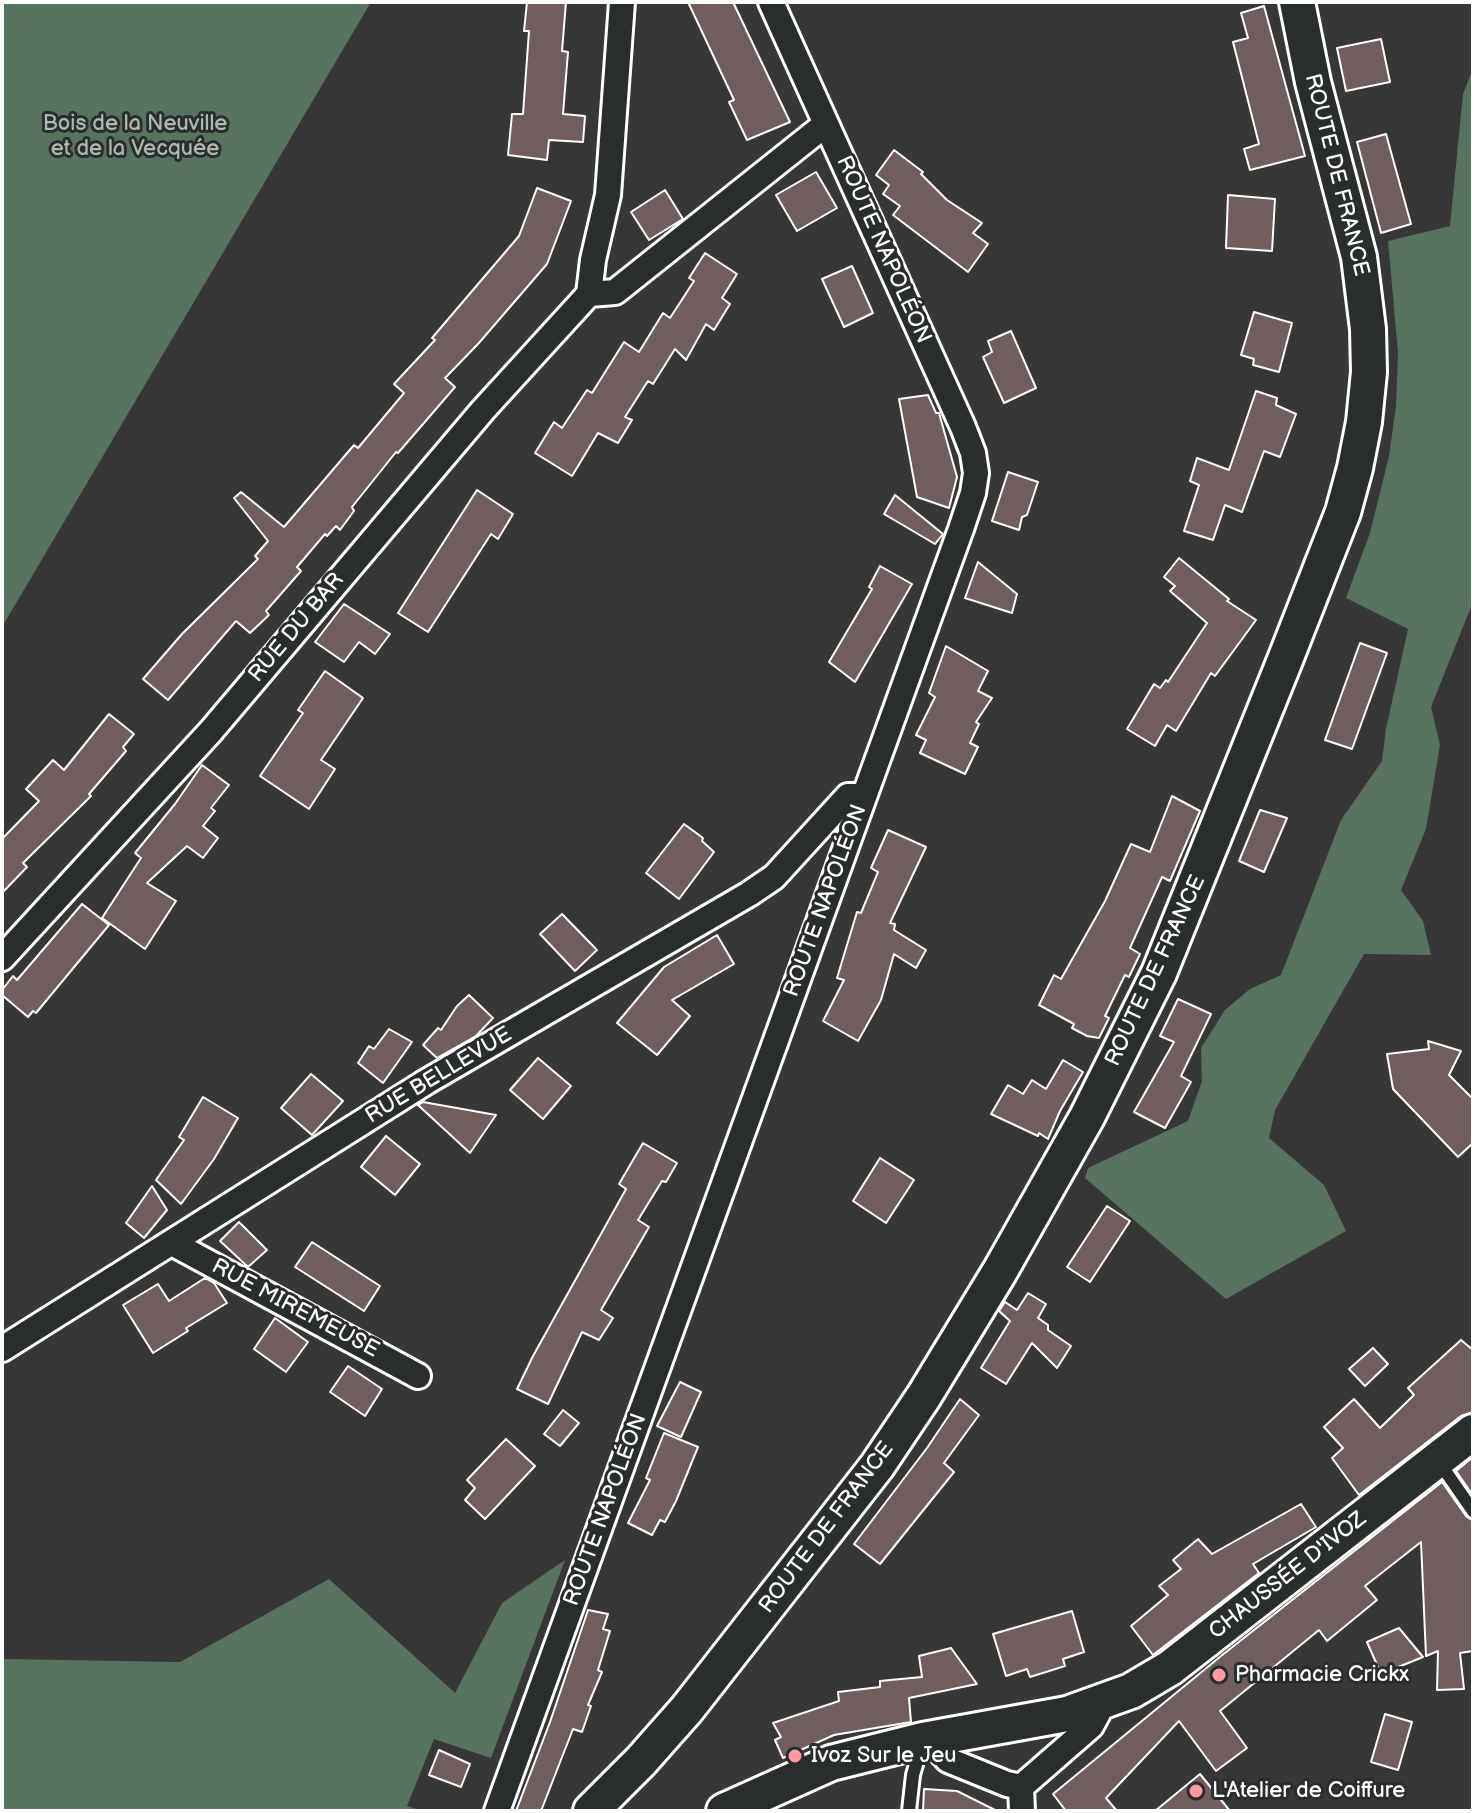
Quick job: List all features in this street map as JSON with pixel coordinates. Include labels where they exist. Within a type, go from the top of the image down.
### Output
[{"type":"main road","name":"ROUTE DE FRANCE","points":[[591,1811],[687,1709],[877,1466],[924,1396],[1000,1271],[1087,1117],[1159,973],[1297,631],[1343,512],[1355,468],[1369,372],[1368,329],[1359,257],[1313,82],[1297,2]]},
{"type":"main road","name":"CHAUSSÉE D'IVOZ","points":[[724,1811],[831,1763],[929,1739],[1067,1714],[1131,1691],[1170,1668],[1473,1432]]},
{"type":"street","points":[[622,2],[608,195],[593,260],[589,294],[615,292],[826,124]]},
{"type":"street","name":"ROUTE NAPOLÉON","points":[[497,1811],[973,493],[976,473],[973,453],[963,427],[771,2]]},
{"type":"street","name":"RUE DU BAR","points":[[2,958],[211,731],[483,410],[589,294]]},
{"type":"street","name":"RUE BELLEVUE","points":[[2,1349],[426,1082],[749,894],[774,877],[848,796],[864,796]]},
{"type":"street","name":"RUE MIREMEUSE","points":[[172,1243],[418,1376]]},
{"type":"street","points":[[929,1739],[948,1760],[998,1781],[1022,1799],[1091,1726],[1098,1713],[1095,1706]]},
{"type":"lane","points":[[1437,1459],[1473,1511]]},
{"type":"lane","points":[[909,1811],[913,1775],[929,1739]]},
{"type":"green space","name":"Bois de la Neuville et de la Vecquée","points":[[2,2],[371,2],[2,627]]},
{"type":"green space","points":[[1473,68],[1473,602],[1431,707],[1440,745],[1426,829],[1401,890],[1423,921],[1431,955],[1364,954],[1275,1110],[1269,1138],[1324,1185],[1346,1231],[1226,1299],[1085,1178],[1088,1168],[1188,1121],[1202,1081],[1201,1048],[1225,1010],[1250,989],[1281,975],[1341,820],[1382,761],[1408,629],[1346,598],[1370,533],[1389,456],[1396,406],[1398,352],[1388,241],[1450,226],[1463,94]]},
{"type":"green space","points":[[565,1560],[491,1758],[434,1739],[407,1806],[423,1811],[2,1811],[2,1659],[180,1662],[329,1579],[455,1693],[502,1603]]},
{"type":"building","points":[[527,2],[566,2],[562,51],[568,52],[563,114],[585,116],[583,142],[549,140],[547,160],[508,155],[512,114],[523,114],[529,31],[524,31]]},
{"type":"building","points":[[688,2],[733,2],[790,122],[747,140],[729,102],[734,100]]},
{"type":"building","points":[[1264,6],[1305,156],[1250,170],[1244,149],[1259,144],[1233,42],[1248,38],[1241,13]]},
{"type":"building","points":[[1381,39],[1390,82],[1346,91],[1337,48]]},
{"type":"building","points":[[1386,134],[1411,224],[1381,233],[1357,142]]},
{"type":"building","points":[[894,150],[923,172],[921,174],[947,200],[982,223],[973,233],[988,244],[968,272],[893,215],[900,206],[883,194],[889,185],[876,175]]},
{"type":"building","points":[[816,172],[837,208],[797,231],[776,195]]},
{"type":"building","points":[[537,188],[571,201],[547,264],[445,378],[455,387],[396,452],[352,507],[354,511],[340,530],[336,526],[327,536],[325,534],[297,567],[301,571],[266,611],[269,615],[250,633],[236,621],[168,700],[143,679],[182,634],[258,559],[255,556],[268,541],[234,498],[241,492],[284,527],[354,445],[358,448],[404,393],[394,384],[435,340],[432,338],[519,236]]},
{"type":"building","points":[[665,190],[683,219],[649,240],[631,212]]},
{"type":"building","points":[[1228,195],[1275,199],[1272,251],[1226,248]]},
{"type":"building","points":[[705,253],[737,274],[722,298],[730,304],[714,330],[706,324],[686,360],[675,349],[653,384],[648,381],[625,417],[632,420],[618,443],[598,433],[572,476],[535,453],[554,422],[562,428],[587,390],[592,393],[624,342],[639,352],[663,313],[670,318],[694,281],[689,278]]},
{"type":"building","points":[[852,266],[873,313],[844,327],[822,279]]},
{"type":"building","points":[[1254,312],[1292,323],[1279,372],[1253,365],[1254,359],[1241,355]]},
{"type":"building","points":[[1011,331],[1036,388],[1004,403],[983,357],[992,352],[988,341]]},
{"type":"building","points":[[1256,391],[1277,398],[1276,405],[1296,414],[1280,457],[1264,451],[1242,512],[1225,505],[1213,540],[1184,531],[1199,485],[1190,481],[1197,458],[1229,470]]},
{"type":"building","points":[[928,395],[936,413],[939,413],[957,477],[949,508],[917,497],[899,399]]},
{"type":"building","points":[[1008,472],[1038,482],[1019,530],[992,521]]},
{"type":"building","points":[[477,490],[513,514],[498,539],[491,534],[428,632],[398,613]]},
{"type":"building","points":[[895,495],[943,534],[935,544],[884,514]]},
{"type":"building","points":[[1179,558],[1229,599],[1227,601],[1256,620],[1215,676],[1211,673],[1176,731],[1167,725],[1155,746],[1127,729],[1154,684],[1160,688],[1166,680],[1168,682],[1207,623],[1170,591],[1175,586],[1164,577]]},
{"type":"building","points":[[978,562],[1017,594],[1012,613],[965,598]]},
{"type":"building","points":[[880,566],[912,584],[855,682],[829,662],[872,589],[869,587]]},
{"type":"building","points":[[344,604],[390,634],[375,654],[359,642],[344,662],[315,642]]},
{"type":"building","points":[[1360,643],[1387,653],[1352,749],[1325,740]]},
{"type":"building","points":[[946,646],[988,671],[978,691],[992,698],[976,722],[979,724],[970,743],[978,747],[965,774],[920,753],[926,740],[916,735],[935,697],[929,693]]},
{"type":"building","points":[[325,671],[363,698],[321,760],[335,769],[309,809],[260,776],[303,713],[298,710]]},
{"type":"building","points":[[109,714],[134,734],[123,747],[126,751],[89,794],[91,796],[23,863],[27,867],[2,893],[2,839],[39,801],[26,789],[53,760],[64,770]]},
{"type":"building","points":[[202,765],[229,785],[211,808],[215,811],[203,826],[218,838],[203,858],[187,846],[147,883],[176,901],[145,949],[102,918],[141,858],[135,853]]},
{"type":"building","points":[[1172,796],[1200,811],[1170,881],[1162,877],[1130,948],[1140,954],[1129,977],[1125,975],[1105,1016],[1109,1018],[1099,1038],[1087,1036],[1072,1028],[1074,1024],[1039,1005],[1054,975],[1061,979],[1105,901],[1131,844],[1150,852]]},
{"type":"building","points":[[1260,810],[1287,818],[1264,872],[1239,861]]},
{"type":"building","points":[[684,824],[703,838],[702,841],[714,852],[679,899],[646,873]]},
{"type":"building","points":[[888,830],[926,847],[890,923],[895,924],[894,930],[926,950],[916,968],[894,954],[881,1000],[858,1041],[823,1021],[844,980],[837,978],[857,912],[861,913],[878,872],[871,868]]},
{"type":"building","points":[[82,904],[109,925],[36,1013],[33,1011],[28,1017],[2,995],[2,990],[13,976],[17,980]]},
{"type":"building","points":[[562,914],[597,950],[575,971],[540,934]]},
{"type":"building","points":[[717,935],[734,964],[672,1000],[690,1016],[657,1055],[617,1023],[664,967]]},
{"type":"building","points":[[469,995],[493,1018],[476,1036],[437,1058],[423,1045],[438,1028],[441,1030],[457,1006]]},
{"type":"building","points":[[1178,999],[1211,1014],[1181,1076],[1191,1082],[1165,1128],[1134,1112],[1174,1042],[1160,1036]]},
{"type":"building","points":[[389,1029],[412,1042],[383,1083],[358,1063],[369,1046],[374,1049]]},
{"type":"building","points":[[1428,1041],[1461,1051],[1449,1075],[1473,1099],[1473,1143],[1458,1157],[1393,1089],[1387,1054],[1429,1049]]},
{"type":"building","points":[[538,1058],[571,1086],[543,1119],[510,1090]]},
{"type":"building","points":[[1063,1060],[1083,1072],[1048,1139],[991,1114],[1008,1085],[1023,1094],[1032,1080],[1046,1089]]},
{"type":"building","points":[[311,1074],[343,1101],[312,1135],[281,1108]]},
{"type":"building","points":[[203,1097],[238,1118],[214,1159],[181,1204],[156,1180],[184,1140],[179,1137]]},
{"type":"building","points":[[423,1102],[496,1115],[470,1153],[418,1105]]},
{"type":"building","points":[[386,1136],[420,1164],[395,1195],[361,1167]]},
{"type":"building","points":[[643,1143],[677,1163],[638,1220],[649,1227],[601,1310],[613,1318],[599,1340],[582,1332],[548,1404],[517,1389],[626,1189],[619,1184]]},
{"type":"building","points":[[880,1158],[914,1180],[886,1223],[853,1201]]},
{"type":"building","points":[[152,1186],[167,1210],[144,1238],[126,1223]]},
{"type":"building","points":[[1107,1206],[1130,1221],[1090,1282],[1067,1267]]},
{"type":"building","points":[[239,1222],[267,1250],[248,1267],[220,1241]]},
{"type":"building","points":[[312,1242],[380,1286],[364,1311],[295,1267]]},
{"type":"building","points":[[205,1278],[214,1283],[227,1303],[153,1353],[123,1305],[158,1284],[169,1301]]},
{"type":"building","points":[[1028,1293],[1046,1304],[1038,1318],[1048,1325],[1048,1330],[1071,1346],[1057,1368],[1032,1343],[1006,1384],[981,1368],[1010,1321],[999,1311],[1005,1302],[1017,1310]]},
{"type":"building","points":[[275,1318],[308,1342],[286,1372],[254,1349]]},
{"type":"building","points":[[1461,1340],[1473,1350],[1473,1412],[1461,1416],[1359,1495],[1332,1458],[1343,1448],[1324,1427],[1354,1399],[1380,1428],[1414,1395],[1408,1388]]},
{"type":"building","points":[[1373,1348],[1388,1364],[1365,1386],[1349,1369]]},
{"type":"building","points":[[348,1366],[382,1389],[365,1416],[330,1392]]},
{"type":"building","points":[[680,1382],[701,1392],[681,1437],[657,1426]]},
{"type":"building","points":[[960,1399],[979,1415],[944,1463],[954,1472],[880,1564],[854,1544]]},
{"type":"building","points":[[563,1410],[579,1423],[560,1446],[544,1434]]},
{"type":"building","points":[[664,1433],[698,1447],[676,1501],[665,1522],[660,1520],[652,1535],[628,1523],[650,1480],[646,1478]]},
{"type":"building","points":[[506,1439],[535,1466],[485,1519],[465,1500],[475,1488],[467,1480]]},
{"type":"building","points":[[1473,1457],[1473,1482],[1472,1494],[1456,1471]]},
{"type":"building","points":[[1442,1482],[1472,1520],[1473,1651],[1460,1653],[1464,1689],[1437,1690],[1438,1651],[1426,1656],[1421,1542],[1365,1586],[1377,1600],[1327,1641],[1319,1630],[1220,1711],[1247,1748],[1216,1771],[1179,1721],[1106,1798],[1117,1811],[1066,1811],[1053,1794],[1221,1656]]},
{"type":"building","points":[[1301,1504],[1316,1527],[1253,1564],[1259,1573],[1153,1655],[1131,1626],[1168,1595],[1159,1586],[1181,1569],[1173,1560],[1198,1539],[1212,1554]]},
{"type":"building","points":[[588,1610],[608,1614],[603,1629],[610,1631],[598,1670],[602,1672],[588,1705],[591,1706],[582,1732],[573,1729],[541,1811],[516,1811],[550,1722]]},
{"type":"building","points":[[1072,1611],[1084,1652],[1063,1659],[1065,1666],[1030,1677],[1027,1669],[1006,1676],[993,1634]]},
{"type":"building","points":[[1399,1628],[1423,1657],[1381,1674],[1367,1642]]},
{"type":"building","points":[[951,1648],[977,1684],[909,1698],[911,1722],[834,1735],[783,1758],[775,1740],[781,1737],[773,1723],[839,1701],[838,1692],[880,1687],[880,1681],[922,1677],[919,1656]]},
{"type":"building","points":[[1385,1714],[1412,1722],[1398,1770],[1371,1762]]},
{"type":"building","points":[[439,1750],[470,1764],[461,1787],[429,1775]]},
{"type":"building","points":[[1200,1774],[1230,1811],[1155,1811]]},
{"type":"building","points":[[924,1789],[957,1791],[997,1811],[923,1811]]},
{"type":"place","name":"Pharmacie Crickx","points":[[1219,1675]]},
{"type":"place","name":"Ivoz Sur le Jeu","points":[[795,1756]]},
{"type":"place","name":"L'Atelier de Coiffure","points":[[1196,1791]]}]
